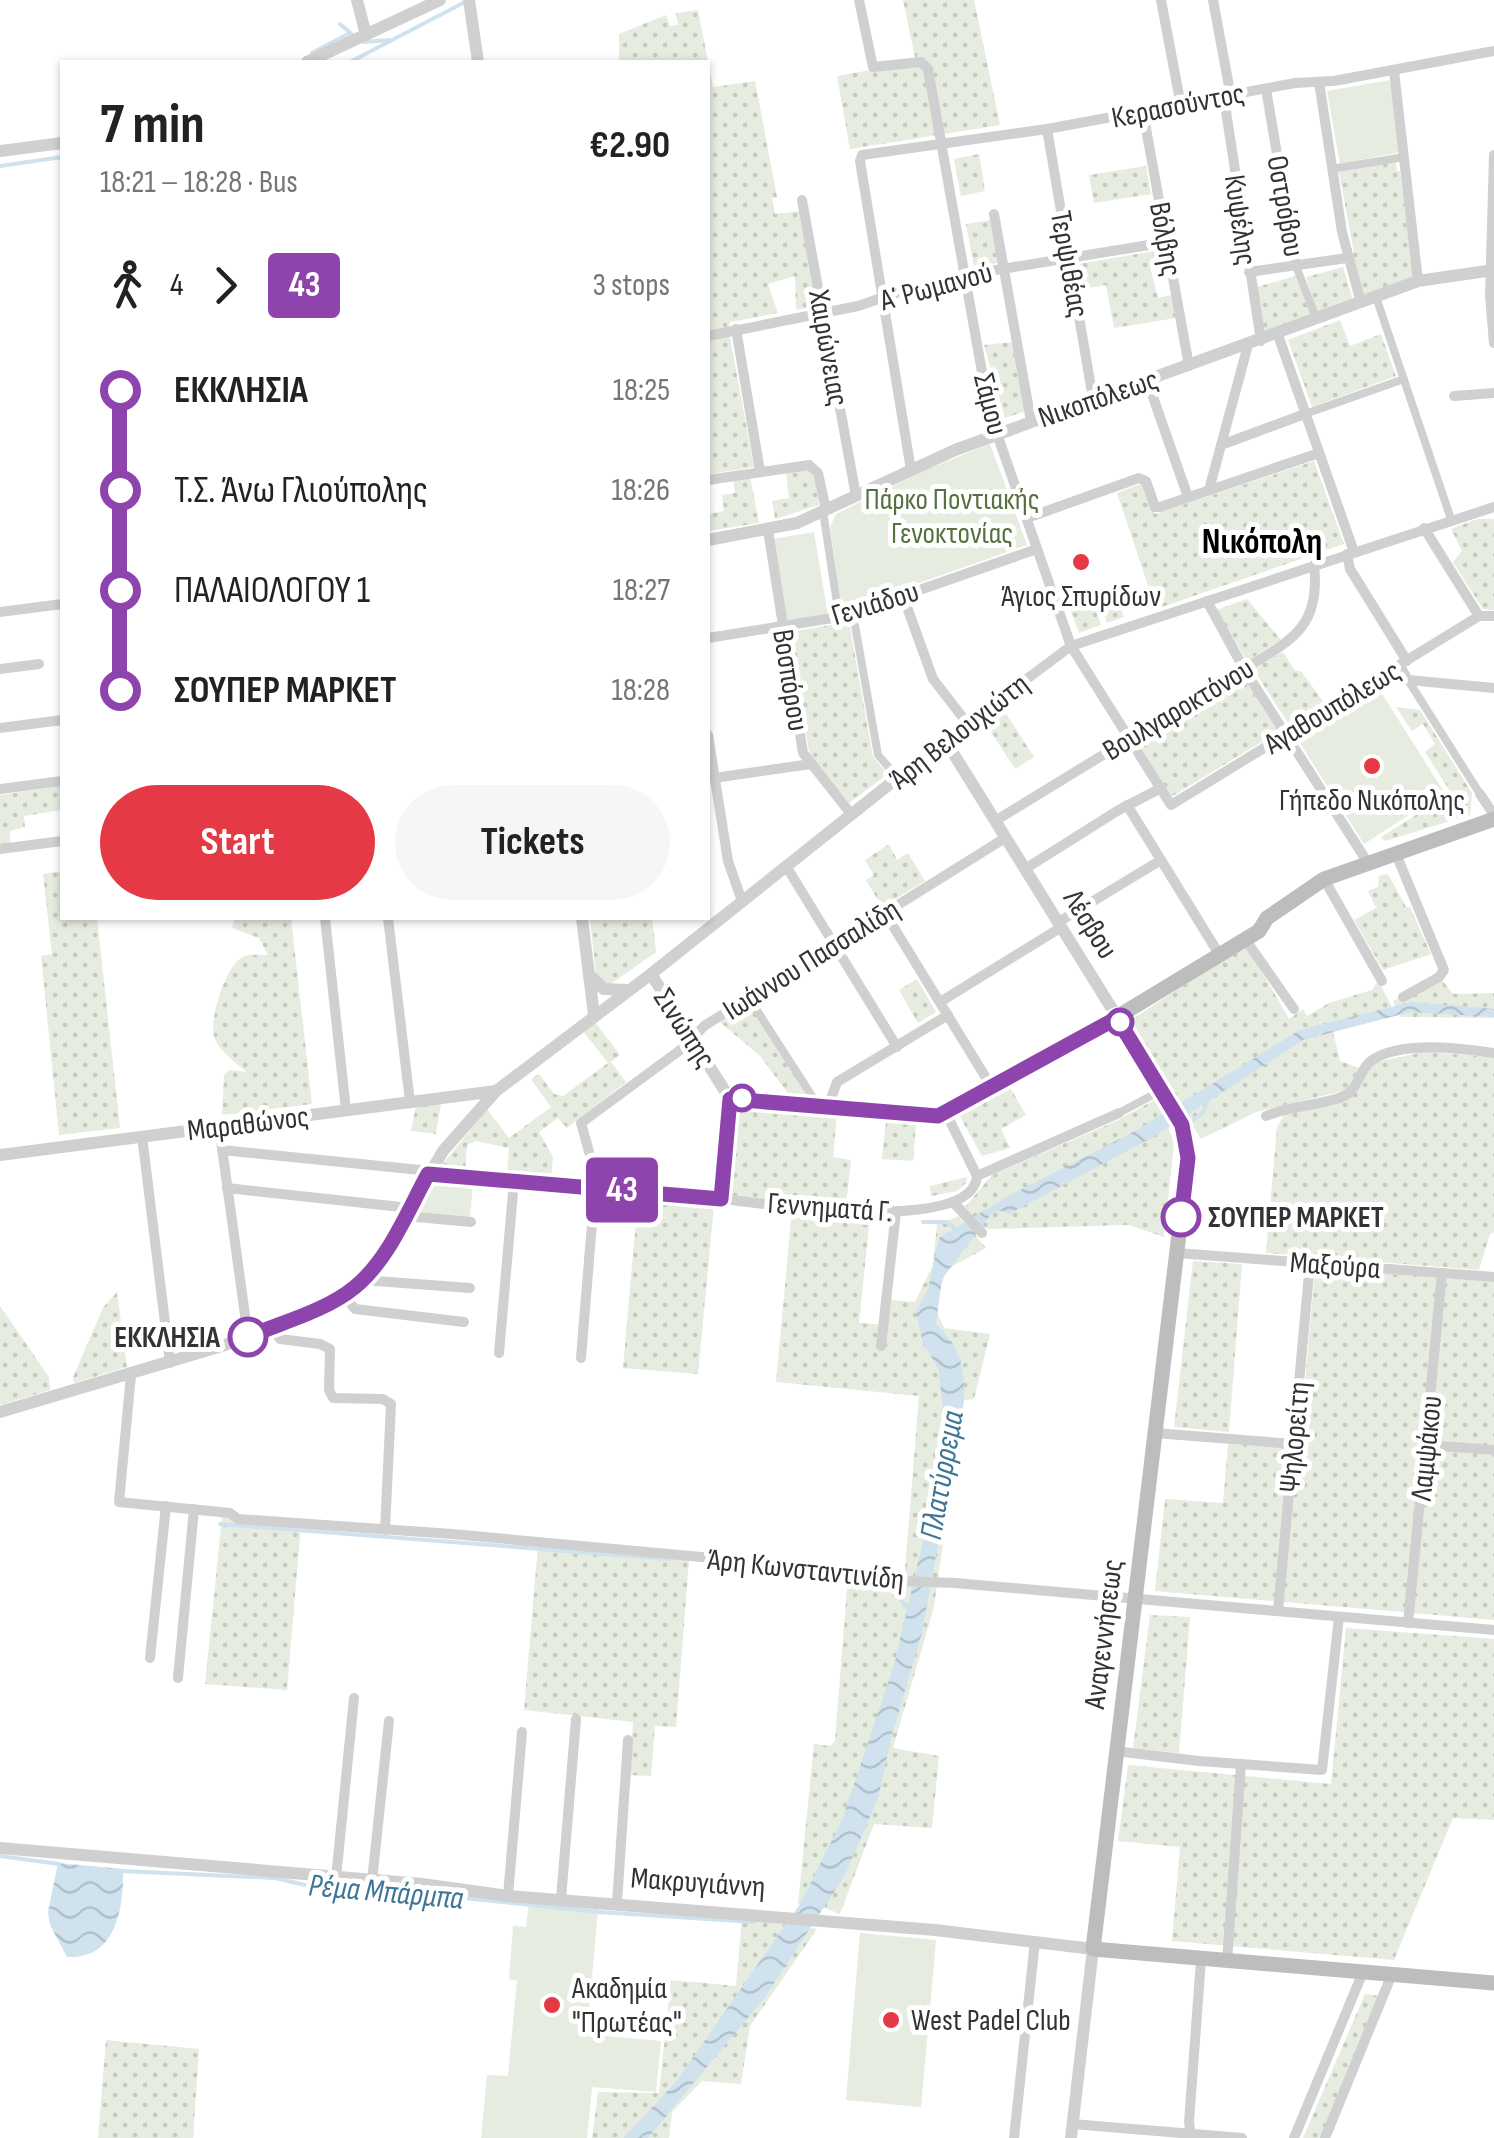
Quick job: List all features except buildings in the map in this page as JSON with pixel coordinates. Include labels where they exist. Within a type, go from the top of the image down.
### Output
[{"type":"main road","points":[[1117,1018],[1260,931],[1268,918],[1324,880],[1494,817]]},
{"type":"main road","name":"Λέσβου","points":[[1117,1018],[1162,1090],[1186,1138]]},
{"type":"main road","name":"Αναγεννήσεως","points":[[1092,1949],[1188,1166],[1186,1138]]},
{"type":"main road","name":"Μακρυγιάννη","points":[[1092,1949],[1494,1982]]},
{"type":"street","points":[[357,0],[366,36]]},
{"type":"street","points":[[312,60],[440,0]]},
{"type":"street","points":[[469,0],[478,60]]},
{"type":"street","name":"Σάμου","points":[[859,0],[873,67],[918,62],[926,66],[985,389],[997,434],[1071,646],[1171,805]]},
{"type":"street","points":[[1160,0],[1180,106]]},
{"type":"street","name":"Κυψέλης","points":[[1212,0],[1228,97],[1255,343]]},
{"type":"street","name":"Κερασούντος","points":[[884,298],[862,155],[1048,129],[1266,88],[1394,71],[1494,52]]},
{"type":"street","points":[[1394,71],[1418,281]]},
{"type":"street","points":[[1319,82],[1347,258],[1360,303]]},
{"type":"street","name":"Οστρόβου","points":[[1266,88],[1296,266],[1316,320]]},
{"type":"street","name":"Βόλβης","points":[[1143,112],[1189,366]]},
{"type":"street","name":"Τερψιθέας","points":[[1048,129],[1094,399]]},
{"type":"street","points":[[0,151],[60,143]]},
{"type":"street","points":[[1494,155],[1494,343]]},
{"type":"street","points":[[1332,169],[1404,157]]},
{"type":"street","name":"Χαιρώνειας","points":[[802,200],[856,496]]},
{"type":"street","points":[[994,214],[1031,422]]},
{"type":"street","name":"Α΄ Ρωμανού","points":[[710,336],[823,313],[1004,268],[1167,242]]},
{"type":"street","points":[[1249,272],[1347,258]]},
{"type":"street","name":"Νικοπόλεως","points":[[710,540],[797,523],[997,434],[1418,281],[1493,270]]},
{"type":"street","points":[[1376,297],[1451,519]]},
{"type":"street","points":[[884,298],[911,470]]},
{"type":"street","points":[[736,329],[760,471]]},
{"type":"street","points":[[1278,335],[1350,553],[1350,569],[1404,664],[1408,680],[1494,817]]},
{"type":"street","points":[[1210,490],[1255,343]]},
{"type":"street","points":[[1222,444],[1404,379]]},
{"type":"street","points":[[1147,380],[1188,498]]},
{"type":"street","points":[[1454,396],[1494,393]]},
{"type":"street","points":[[1026,518],[1139,478],[1146,481],[1156,508],[1319,453]]},
{"type":"street","points":[[710,480],[813,467],[818,473],[840,617]]},
{"type":"street","name":"Άρη Βελουχιώτη","points":[[0,1412],[170,1364],[248,1337],[344,1295],[382,1258],[429,1172],[468,1119],[496,1091],[1071,646],[1494,507]]},
{"type":"street","points":[[1424,528],[1480,616],[1494,616]]},
{"type":"street","name":"Βοσπόρου","points":[[768,530],[802,748],[852,814]]},
{"type":"street","name":"Γενιάδου","points":[[710,638],[853,614],[1037,548]]},
{"type":"street","name":"Βουλγαροκτόνου","points":[[995,821],[1244,669],[1303,628],[1317,590],[1314,565]]},
{"type":"street","points":[[903,596],[933,680],[967,723]]},
{"type":"street","points":[[1207,601],[1244,669],[1368,862]]},
{"type":"street","points":[[0,612],[60,604]]},
{"type":"street","points":[[853,614],[878,754],[898,778]]},
{"type":"street","name":"Αγαθουπόλεως","points":[[1171,805],[1480,616]]},
{"type":"street","points":[[0,669],[40,664]]},
{"type":"street","points":[[1408,680],[1494,688]]},
{"type":"street","points":[[0,728],[60,720]]},
{"type":"street","name":"Λέσβου","points":[[945,740],[1117,1018]]},
{"type":"street","points":[[710,753],[728,861],[742,901]]},
{"type":"street","points":[[714,778],[811,764]]},
{"type":"street","points":[[0,789],[60,781]]},
{"type":"street","points":[[1025,869],[1161,788]]},
{"type":"street","points":[[1127,805],[1220,954]]},
{"type":"street","name":"Ιωάννου Πασσαλίδη","points":[[595,1187],[581,1122],[704,1026],[1006,838]]},
{"type":"street","points":[[0,848],[60,841]]},
{"type":"street","points":[[1396,854],[1444,970],[1439,977],[1404,997]]},
{"type":"street","points":[[940,1002],[1161,860]]},
{"type":"street","points":[[786,866],[897,1047]]},
{"type":"street","points":[[1324,880],[1382,981]]},
{"type":"street","points":[[885,913],[991,1086]]},
{"type":"street","points":[[326,920],[346,1110]]},
{"type":"street","points":[[388,920],[410,1102]]},
{"type":"street","points":[[582,920],[594,1015]]},
{"type":"street","points":[[1246,939],[1294,1009]]},
{"type":"street","name":"Σινώπης","points":[[650,974],[730,1099],[721,1199]]},
{"type":"street","points":[[589,975],[604,989],[630,990]]},
{"type":"street","points":[[749,998],[823,1107]]},
{"type":"street","points":[[823,1107],[838,1082],[948,1015]]},
{"type":"street","points":[[730,1099],[927,1116],[946,1113],[1117,1018]]},
{"type":"street","points":[[1266,1116],[1350,1093],[1366,1066],[1379,1057],[1424,1047],[1494,1054]]},
{"type":"street","points":[[977,1176],[1162,1090]]},
{"type":"street","name":"Μαραθώνος","points":[[0,1155],[496,1091]]},
{"type":"street","points":[[456,1096],[467,1102],[468,1119]]},
{"type":"street","points":[[946,1113],[977,1176],[973,1190],[953,1202],[982,1233]]},
{"type":"street","points":[[219,1126],[248,1337]]},
{"type":"street","points":[[142,1136],[170,1364]]},
{"type":"street","points":[[222,1150],[429,1172]]},
{"type":"street","name":"Γεννηματά Γ.","points":[[429,1172],[896,1212],[925,1210],[953,1202]]},
{"type":"street","points":[[499,1353],[514,1180]]},
{"type":"street","points":[[581,1358],[595,1187]]},
{"type":"street","points":[[227,1188],[472,1222]]},
{"type":"street","points":[[881,1346],[896,1212]]},
{"type":"street","name":"Μαξούρα","points":[[1176,1253],[1494,1277]]},
{"type":"street","name":"Ψηλορείτη","points":[[1278,1611],[1310,1263]]},
{"type":"street","name":"Λαμψάκου","points":[[1408,1623],[1442,1273]]},
{"type":"street","points":[[363,1280],[470,1288]]},
{"type":"street","points":[[344,1295],[356,1310],[464,1322]]},
{"type":"street","points":[[271,1327],[280,1340],[320,1344],[330,1349],[329,1390],[333,1398],[377,1398],[391,1404],[385,1530]]},
{"type":"street","name":"Άρη Κωνσταντινίδη","points":[[131,1375],[119,1502],[230,1513],[238,1519],[734,1560],[904,1581],[1494,1630]]},
{"type":"street","points":[[1155,1433],[1293,1444]]},
{"type":"street","points":[[1427,1446],[1494,1450]]},
{"type":"street","points":[[150,1658],[166,1506]]},
{"type":"street","points":[[178,1678],[194,1510]]},
{"type":"street","points":[[1116,1751],[1322,1770],[1338,1616]]},
{"type":"street","points":[[336,1878],[354,1698]]},
{"type":"street","points":[[561,1899],[576,1719]]},
{"type":"street","points":[[372,1881],[390,1721]]},
{"type":"street","points":[[508,1896],[522,1732]]},
{"type":"street","points":[[617,1904],[628,1740]]},
{"type":"street","points":[[1227,1962],[1241,1764]]},
{"type":"street","name":"Μακρυγιάννη","points":[[0,1848],[508,1896],[832,1920],[1092,1949]]},
{"type":"street","points":[[1014,2138],[1035,1942]]},
{"type":"street","name":"Αναγεννήσεως","points":[[1071,2131],[1092,1949]]},
{"type":"street","points":[[1191,2136],[1201,1960]]},
{"type":"street","points":[[1296,2136],[1362,1972]]},
{"type":"street","points":[[1325,2138],[1392,1974]]},
{"type":"street","points":[[1071,2131],[1242,2138]]},
{"type":"green space","points":[[903,0],[974,0],[1000,125],[850,149],[837,76],[916,62]]},
{"type":"green space","points":[[698,10],[708,60],[619,60],[619,34],[666,15],[670,26],[678,25],[676,13]]},
{"type":"green space","points":[[710,72],[713,87],[755,81],[777,197],[772,198],[775,214],[800,211],[817,306],[796,310],[795,276],[768,284],[778,313],[730,322],[754,467],[710,474]]},
{"type":"green space","points":[[1390,80],[1400,152],[1340,164],[1327,91]]},
{"type":"green space","points":[[979,154],[985,191],[961,196],[954,159]]},
{"type":"green space","points":[[1396,162],[1413,277],[1364,297],[1351,255],[1354,253],[1339,172]]},
{"type":"green space","points":[[1146,166],[1151,194],[1094,203],[1089,175]]},
{"type":"green space","points":[[990,220],[998,263],[974,267],[966,224]]},
{"type":"green space","points":[[1160,250],[1163,264],[1150,267],[1158,298],[1171,295],[1176,318],[1114,328],[1106,285],[1077,290],[1073,265]]},
{"type":"green space","points":[[1343,267],[1353,300],[1317,315],[1306,277]]},
{"type":"green space","points":[[1295,276],[1312,317],[1264,337],[1257,287]]},
{"type":"green space","points":[[1340,320],[1350,346],[1381,334],[1396,376],[1312,407],[1288,340]]},
{"type":"green space","points":[[1013,342],[1026,411],[1005,418],[984,345]]},
{"type":"green space","name":"Πάρκο Ποντιακής Γενοκτονίας","points":[[990,444],[1027,545],[842,610],[830,527],[836,514]]},
{"type":"green space","points":[[1314,461],[1344,544],[1156,609],[1117,493],[1143,483],[1155,514]]},
{"type":"green space","points":[[808,470],[815,479],[819,505],[775,519],[772,501],[789,498],[786,471]]},
{"type":"green space","points":[[750,476],[759,523],[710,531],[710,514],[724,511],[722,495],[735,493],[733,478]]},
{"type":"green space","points":[[1477,519],[1494,519],[1494,610],[1483,609],[1453,562],[1462,551],[1451,529]]},
{"type":"green space","points":[[814,532],[828,615],[786,622],[772,539]]},
{"type":"green space","points":[[1116,595],[1124,617],[1107,623],[1099,601]]},
{"type":"green space","points":[[1079,599],[1082,606],[1094,603],[1101,625],[1079,633],[1068,603]]},
{"type":"green space","points":[[1247,599],[1281,640],[1247,661],[1216,610]]},
{"type":"green space","points":[[849,622],[873,757],[888,774],[849,803],[810,757],[789,632]]},
{"type":"green space","points":[[1283,652],[1325,704],[1290,726],[1253,669]]},
{"type":"green space","points":[[1242,675],[1278,732],[1171,797],[1136,739]]},
{"type":"green space","name":"Γήπεδο Νικόπολης","points":[[1379,689],[1444,792],[1364,844],[1298,740]]},
{"type":"green space","points":[[1396,707],[1420,710],[1472,793],[1470,815],[1385,841],[1381,837],[1451,793],[1425,752],[1435,744],[1423,724],[1412,731]]},
{"type":"green space","points":[[1005,712],[1034,757],[1015,769],[986,724]]},
{"type":"green space","points":[[60,786],[60,810],[24,816],[25,827],[10,831],[10,844],[0,844],[0,795]]},
{"type":"green space","points":[[889,844],[897,860],[908,853],[925,881],[882,907],[866,880],[874,875],[865,860]]},
{"type":"green space","points":[[60,871],[60,920],[97,920],[120,1128],[59,1135],[41,956],[52,954],[43,874]]},
{"type":"green space","points":[[1388,874],[1406,907],[1410,907],[1431,954],[1383,970],[1354,920],[1376,908],[1368,891],[1378,887],[1379,876]]},
{"type":"green space","points":[[234,920],[291,920],[312,1104],[222,1115],[224,1075],[229,1070],[247,1072],[216,1042],[213,1028],[217,1005],[225,980],[237,961],[247,955],[268,955],[259,938],[232,928]]},
{"type":"green space","points":[[590,920],[652,920],[656,952],[598,993]]},
{"type":"green space","points":[[1246,944],[1289,1019],[1303,1009],[1307,1016],[1329,1003],[1372,990],[1378,980],[1392,1007],[1331,1023],[1340,1061],[1359,1068],[1347,1090],[1256,1112],[1201,1139],[1128,1022]]},
{"type":"green space","points":[[917,979],[936,1012],[918,1023],[899,990]]},
{"type":"green space","points":[[1442,980],[1453,994],[1494,993],[1494,1018],[1401,1017],[1393,1001]]},
{"type":"green space","points":[[750,1004],[807,1092],[800,1097],[790,1096],[760,1056],[720,1022]]},
{"type":"green space","points":[[595,1022],[620,1055],[611,1062],[626,1082],[567,1128],[558,1118],[539,1132],[553,1157],[551,1179],[507,1175],[509,1148],[476,1141],[467,1145],[465,1172],[438,1170],[487,1109],[509,1138],[551,1107],[531,1079],[539,1074],[554,1094],[563,1096],[608,1063],[583,1031]]},
{"type":"green space","points":[[1424,1052],[1494,1057],[1494,1232],[1479,1270],[1266,1253],[1277,1127],[1285,1113],[1344,1100],[1376,1062]]},
{"type":"green space","points":[[1008,1084],[1026,1115],[1001,1129],[1010,1148],[982,1156],[959,1115]]},
{"type":"green space","points":[[1158,1098],[1174,1144],[1164,1237],[1129,1225],[988,1229],[965,1207],[992,1175],[1114,1122]]},
{"type":"green space","points":[[441,1103],[436,1134],[411,1131],[416,1106]]},
{"type":"green space","points":[[741,1104],[837,1115],[833,1157],[851,1160],[846,1206],[731,1196],[728,1192],[736,1107]]},
{"type":"green space","points":[[886,1121],[916,1124],[913,1161],[882,1159]]},
{"type":"green space","points":[[433,1177],[473,1182],[470,1218],[414,1214]]},
{"type":"green space","points":[[967,1177],[957,1191],[931,1196],[930,1186]]},
{"type":"green space","points":[[638,1198],[714,1205],[698,1374],[623,1368]]},
{"type":"green space","points":[[792,1210],[870,1217],[859,1323],[887,1325],[890,1300],[915,1302],[933,1265],[937,1224],[959,1216],[986,1248],[947,1269],[934,1305],[944,1328],[990,1334],[974,1399],[963,1400],[934,1607],[893,1748],[939,1756],[932,1828],[874,1824],[840,1914],[820,1906],[798,1904],[814,1744],[830,1746],[835,1741],[848,1576],[904,1582],[919,1396],[776,1382]]},
{"type":"green space","points":[[1193,1261],[1242,1264],[1229,1432],[1174,1427]]},
{"type":"green space","points":[[1315,1270],[1494,1282],[1494,1620],[1155,1591],[1165,1499],[1223,1503],[1228,1444],[1299,1449]]},
{"type":"green space","points":[[117,1292],[127,1367],[74,1383],[73,1377],[103,1308]]},
{"type":"green space","points":[[0,1306],[49,1377],[50,1390],[0,1405]]},
{"type":"green space","points":[[222,1517],[301,1524],[287,1690],[205,1684]]},
{"type":"green space","points":[[538,1545],[689,1560],[676,1727],[655,1726],[651,1776],[630,1775],[633,1722],[524,1710]]},
{"type":"green space","points":[[1150,1615],[1190,1617],[1179,1753],[1133,1748]]},
{"type":"green space","points":[[1346,1628],[1494,1639],[1494,1820],[1453,1818],[1394,1960],[1172,1941],[1180,1847],[1118,1841],[1128,1765],[1331,1784]]},
{"type":"green space","name":"Ακαδημία \"Πρωτέας\"","points":[[529,1903],[598,1909],[587,2034],[661,2041],[656,2092],[592,2087],[587,2138],[481,2138],[487,2075],[508,2076],[517,1981],[509,1979],[513,1926],[526,1927]]},
{"type":"green space","points":[[742,1918],[817,1929],[750,2026],[741,2084],[702,2081],[672,2112],[669,2138],[592,2138],[598,2092],[659,2093],[671,1980],[736,1986]]},
{"type":"green space","name":"West Padel Club","points":[[860,1933],[936,1940],[921,2107],[846,2100]]},
{"type":"green space","points":[[1365,1994],[1379,1996],[1320,2138],[1303,2138]]},
{"type":"green space","points":[[106,2040],[199,2049],[193,2138],[98,2138]]},
{"type":"water","name":"Πλατύρρεμα","points":[[1411,1002],[1494,1009],[1494,1017],[1410,1012],[1303,1040],[1155,1136],[1009,1214],[992,1213],[942,1279],[936,1324],[960,1358],[964,1401],[922,1633],[878,1798],[845,1875],[765,1997],[648,2138],[623,2138],[675,2083],[800,1904],[842,1820],[894,1665],[947,1439],[938,1368],[923,1344],[916,1312],[928,1289],[939,1238],[1005,1198],[1135,1131],[1300,1030]]},
{"type":"water","points":[[58,1863],[123,1869],[122,1899],[114,1928],[97,1950],[84,1956],[67,1957],[50,1925],[48,1912]]},
{"type":"waterway","points":[[354,60],[465,2]]},
{"type":"waterway","points":[[340,24],[355,37]]},
{"type":"waterway","points":[[312,53],[348,34]]},
{"type":"waterway","points":[[364,42],[389,40]]},
{"type":"waterway","points":[[0,166],[60,157]]},
{"type":"waterway","points":[[1185,1127],[1204,1111],[1207,1101]]},
{"type":"waterway","points":[[923,1222],[946,1222],[956,1229]]},
{"type":"waterway","points":[[220,1524],[669,1559]]},
{"type":"waterway","points":[[823,1576],[888,1586],[908,1608]]},
{"type":"waterway","name":"Ρέμα Μπάρμπα","points":[[0,1856],[59,1864]]},
{"type":"waterway","name":"Ρέμα Μπάρμπα","points":[[122,1871],[275,1878],[371,1892],[386,1890],[599,1912],[754,1922]]},
{"type":"bus line","name":"43","points":[[248,1337],[355,1287],[385,1252],[428,1174],[721,1199],[730,1099],[938,1116],[1117,1018],[1182,1125],[1188,1158],[1181,1217]]},
{"type":"place","name":"Άγιος Σπυρίδων","points":[[1081,562]]},
{"type":"place","name":"Γήπεδο Νικόπολης","points":[[1372,766]]},
{"type":"place","name":"ΣΟΥΠΕΡ ΜΑΡΚΕΤ","points":[[1181,1217]]},
{"type":"place","name":"ΕΚΚΛΗΣΙΑ","points":[[248,1337]]},
{"type":"place","name":"Ακαδημία \"Πρωτέας\"","points":[[552,2005]]},
{"type":"place","name":"West Padel Club","points":[[891,2020]]},
{"type":"district","name":"Νικόπολη","points":[[1262,541]]}]
